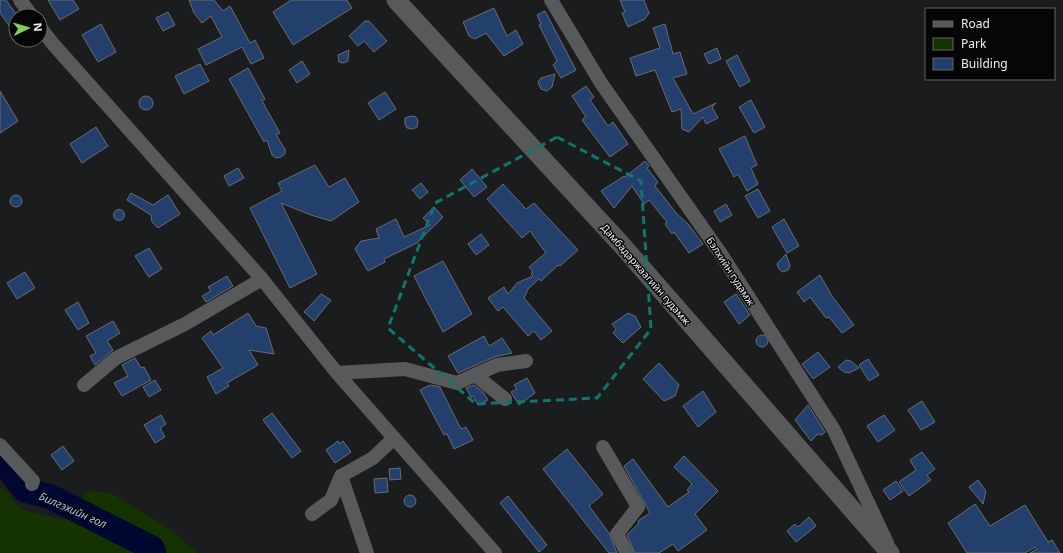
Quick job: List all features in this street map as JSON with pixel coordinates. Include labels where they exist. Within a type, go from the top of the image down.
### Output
[{"type":"main road","name":"Дамбадаржаагийн гудамж","points":[[396,0],[620,243],[891,553]]},
{"type":"street","name":"Бэлхийн гудамж","points":[[551,0],[601,83],[721,254],[834,430],[891,553]]},
{"type":"street","points":[[48,37],[262,279],[337,373],[495,553]]},
{"type":"street","points":[[84,385],[116,358],[185,324],[262,279]]},
{"type":"street","points":[[337,373],[405,369],[457,383],[497,365],[526,361]]},
{"type":"street","points":[[475,375],[505,398]]},
{"type":"street","points":[[312,514],[331,500],[341,476],[373,458],[393,438]]},
{"type":"street","points":[[0,445],[33,481],[32,484]]},
{"type":"street","points":[[603,447],[638,507],[617,534],[627,553]]},
{"type":"street","points":[[341,476],[367,553]]},
{"type":"highlighted area","points":[[557,137],[641,181],[651,329],[597,398],[476,404],[388,328],[435,203]]},
{"type":"green space","points":[[0,488],[5,490],[21,509],[63,520],[87,491],[111,493],[170,529],[197,553],[0,553]]},
{"type":"building","points":[[0,0],[6,0],[12,8],[8,8],[8,24],[0,13]]},
{"type":"building","points":[[48,0],[73,0],[79,9],[60,20]]},
{"type":"building","points":[[189,0],[214,0],[223,11],[230,6],[250,43],[255,40],[264,58],[251,64],[242,47],[206,65],[198,49],[222,37],[211,16],[202,23],[194,13]]},
{"type":"building","points":[[291,0],[347,0],[352,8],[293,45],[273,12]]},
{"type":"building","points":[[620,0],[644,0],[649,13],[645,19],[628,27],[622,13],[625,12]]},
{"type":"building","points":[[494,8],[507,36],[516,30],[523,44],[504,56],[486,33],[475,39],[469,36],[463,22]]},
{"type":"building","points":[[545,11],[576,70],[561,78],[553,65],[557,61],[539,25],[541,24],[537,15]]},
{"type":"building","points":[[168,12],[175,25],[163,31],[156,18]]},
{"type":"building","points":[[365,21],[369,21],[387,41],[374,52],[364,41],[358,46],[349,36]]},
{"type":"building","points":[[101,24],[116,52],[98,62],[82,35]]},
{"type":"building","points":[[665,24],[673,54],[680,52],[687,74],[673,78],[693,114],[716,103],[712,107],[718,118],[706,124],[703,117],[689,132],[682,129],[681,109],[672,112],[655,70],[636,76],[630,58],[660,48],[653,28]]},
{"type":"building","points":[[717,48],[721,59],[709,64],[704,54]]},
{"type":"building","points":[[349,50],[348,61],[343,63],[339,62],[338,55]]},
{"type":"building","points":[[737,55],[750,81],[740,87],[726,61]]},
{"type":"building","points":[[302,61],[310,74],[297,83],[289,70]]},
{"type":"building","points":[[200,64],[209,81],[184,94],[175,76]]},
{"type":"building","points":[[248,68],[265,99],[262,101],[280,133],[276,135],[285,149],[285,154],[281,157],[276,158],[272,155],[267,140],[264,142],[229,79]]},
{"type":"building","points":[[555,74],[552,87],[547,91],[541,89],[538,82],[541,78]]},
{"type":"building","points":[[586,86],[594,97],[590,100],[608,126],[613,122],[628,144],[610,157],[582,120],[586,117],[572,96]]},
{"type":"building","points":[[0,91],[18,121],[0,133]]},
{"type":"building","points":[[385,92],[396,109],[379,120],[368,103]]},
{"type":"building","points":[[146,96],[151,98],[153,103],[151,108],[146,110],[141,108],[139,103],[141,98]]},
{"type":"building","points":[[751,100],[765,127],[754,133],[739,107]]},
{"type":"building","points":[[411,116],[416,117],[418,121],[417,127],[413,129],[407,128],[405,124],[405,118]]},
{"type":"building","points":[[96,127],[108,146],[82,163],[70,144]]},
{"type":"building","points":[[745,136],[757,165],[751,168],[758,184],[747,191],[738,174],[734,177],[719,149]]},
{"type":"building","points":[[645,161],[649,166],[647,168],[658,182],[655,186],[703,244],[689,253],[674,232],[672,234],[665,224],[667,222],[649,200],[644,204],[632,186],[614,208],[601,191],[624,176],[625,177]]},
{"type":"building","points":[[315,165],[329,187],[345,178],[359,202],[331,221],[281,203],[317,274],[290,288],[250,208],[282,191],[278,183]]},
{"type":"building","points":[[238,168],[244,178],[229,186],[224,176]]},
{"type":"building","points":[[472,169],[487,187],[474,197],[460,180]]},
{"type":"building","points":[[421,183],[428,192],[420,199],[412,190]]},
{"type":"building","points":[[503,184],[526,209],[534,203],[578,250],[560,266],[558,265],[541,281],[539,279],[528,289],[524,298],[552,331],[541,340],[534,331],[528,336],[503,307],[498,311],[488,298],[504,287],[508,294],[517,283],[533,276],[531,274],[533,272],[529,267],[546,253],[530,231],[522,238],[487,199]]},
{"type":"building","points":[[758,189],[770,211],[758,218],[745,196]]},
{"type":"building","points":[[131,193],[153,205],[168,195],[180,214],[158,228],[152,222],[151,215],[127,200]]},
{"type":"building","points":[[18,195],[21,196],[21,206],[14,207],[11,206],[10,199],[11,196]]},
{"type":"building","points":[[726,204],[732,215],[720,222],[714,211]]},
{"type":"building","points":[[434,207],[443,217],[417,243],[384,259],[385,262],[368,271],[355,249],[361,241],[379,238],[376,229],[396,219],[404,237],[430,225],[423,218]]},
{"type":"building","points":[[119,209],[123,211],[125,215],[123,219],[119,221],[115,219],[113,215],[115,211]]},
{"type":"building","points":[[784,219],[799,246],[787,253],[772,227]]},
{"type":"building","points":[[481,234],[489,245],[476,255],[468,244]]},
{"type":"building","points":[[149,248],[162,269],[149,277],[135,256]]},
{"type":"building","points":[[786,254],[790,266],[788,270],[783,272],[779,269],[777,264]]},
{"type":"building","points":[[443,261],[472,314],[443,332],[414,276]]},
{"type":"building","points":[[25,272],[35,288],[17,299],[7,283]]},
{"type":"building","points":[[820,275],[832,296],[854,325],[842,333],[829,317],[826,318],[810,297],[804,302],[797,292]]},
{"type":"building","points":[[227,276],[233,286],[206,302],[202,296],[211,291],[208,287]]},
{"type":"building","points":[[321,294],[331,300],[314,321],[304,312]]},
{"type":"building","points":[[736,294],[750,315],[739,324],[724,302]]},
{"type":"building","points":[[78,302],[89,323],[78,330],[65,310]]},
{"type":"building","points":[[248,313],[256,326],[266,328],[274,354],[249,350],[258,365],[227,383],[229,386],[216,394],[207,377],[223,368],[202,338],[211,331],[213,335]]},
{"type":"building","points":[[628,313],[635,316],[641,327],[623,343],[613,333],[616,329],[612,324]]},
{"type":"building","points":[[113,321],[120,333],[107,341],[113,350],[95,365],[90,356],[96,353],[86,336]]},
{"type":"building","points":[[762,335],[766,337],[768,341],[766,345],[762,347],[758,345],[756,341],[758,337]]},
{"type":"building","points":[[484,336],[489,346],[502,338],[512,353],[494,357],[458,373],[448,356]]},
{"type":"building","points":[[818,352],[830,367],[813,379],[802,364]]},
{"type":"building","points":[[135,358],[141,368],[144,367],[151,380],[122,396],[114,383],[128,376],[122,365]]},
{"type":"building","points":[[868,359],[879,375],[869,381],[859,365]]},
{"type":"building","points":[[846,360],[851,361],[859,368],[849,373],[844,372],[838,367]]},
{"type":"building","points":[[659,363],[679,385],[675,396],[664,401],[643,379]]},
{"type":"building","points":[[527,378],[535,393],[519,405],[511,392],[517,389],[514,385]]},
{"type":"building","points":[[155,380],[161,390],[149,397],[143,387]]},
{"type":"building","points":[[430,385],[440,387],[461,429],[466,427],[473,440],[454,449],[447,434],[444,435],[420,390]]},
{"type":"building","points":[[474,385],[483,392],[488,400],[478,405],[466,388]]},
{"type":"building","points":[[703,391],[716,412],[698,427],[683,406]]},
{"type":"building","points":[[922,401],[935,422],[921,430],[908,410]]},
{"type":"building","points":[[808,405],[825,432],[822,435],[818,434],[811,441],[795,420]]},
{"type":"building","points":[[272,413],[301,451],[292,458],[263,420]]},
{"type":"building","points":[[161,415],[166,424],[160,428],[165,437],[155,443],[144,425]]},
{"type":"building","points":[[884,415],[895,430],[878,442],[867,426]]},
{"type":"building","points":[[338,441],[340,444],[343,441],[351,452],[335,463],[326,450]]},
{"type":"building","points":[[63,446],[74,461],[62,470],[51,455]]},
{"type":"building","points":[[567,449],[603,494],[589,506],[609,533],[617,553],[609,553],[543,469]]},
{"type":"building","points":[[922,452],[935,469],[927,475],[931,480],[909,496],[899,482],[916,470],[910,460]]},
{"type":"building","points":[[684,456],[718,491],[695,514],[707,530],[678,551],[673,544],[659,553],[635,553],[627,535],[638,524],[639,520],[650,513],[624,466],[633,459],[668,507],[689,492],[687,490],[692,484],[674,467]]},
{"type":"building","points":[[400,468],[401,479],[390,480],[389,469]]},
{"type":"building","points":[[387,478],[388,492],[375,493],[374,479]]},
{"type":"building","points":[[978,480],[986,491],[983,504],[969,487]]},
{"type":"building","points":[[896,481],[903,491],[890,500],[883,490]]},
{"type":"building","points":[[410,495],[414,497],[416,501],[414,505],[410,507],[406,505],[404,501],[406,497]]},
{"type":"building","points":[[508,496],[547,545],[539,552],[500,503]]},
{"type":"building","points":[[975,504],[990,526],[1025,505],[1048,542],[1052,540],[1060,553],[1030,553],[1037,549],[1035,547],[1025,553],[967,553],[948,523]]},
{"type":"building","points":[[809,517],[816,526],[796,542],[787,531],[795,524],[798,527]]},
{"type":"waterway","name":"Билгэхийн гол","points":[[0,458],[25,490],[51,497],[152,548],[154,553]]}]
